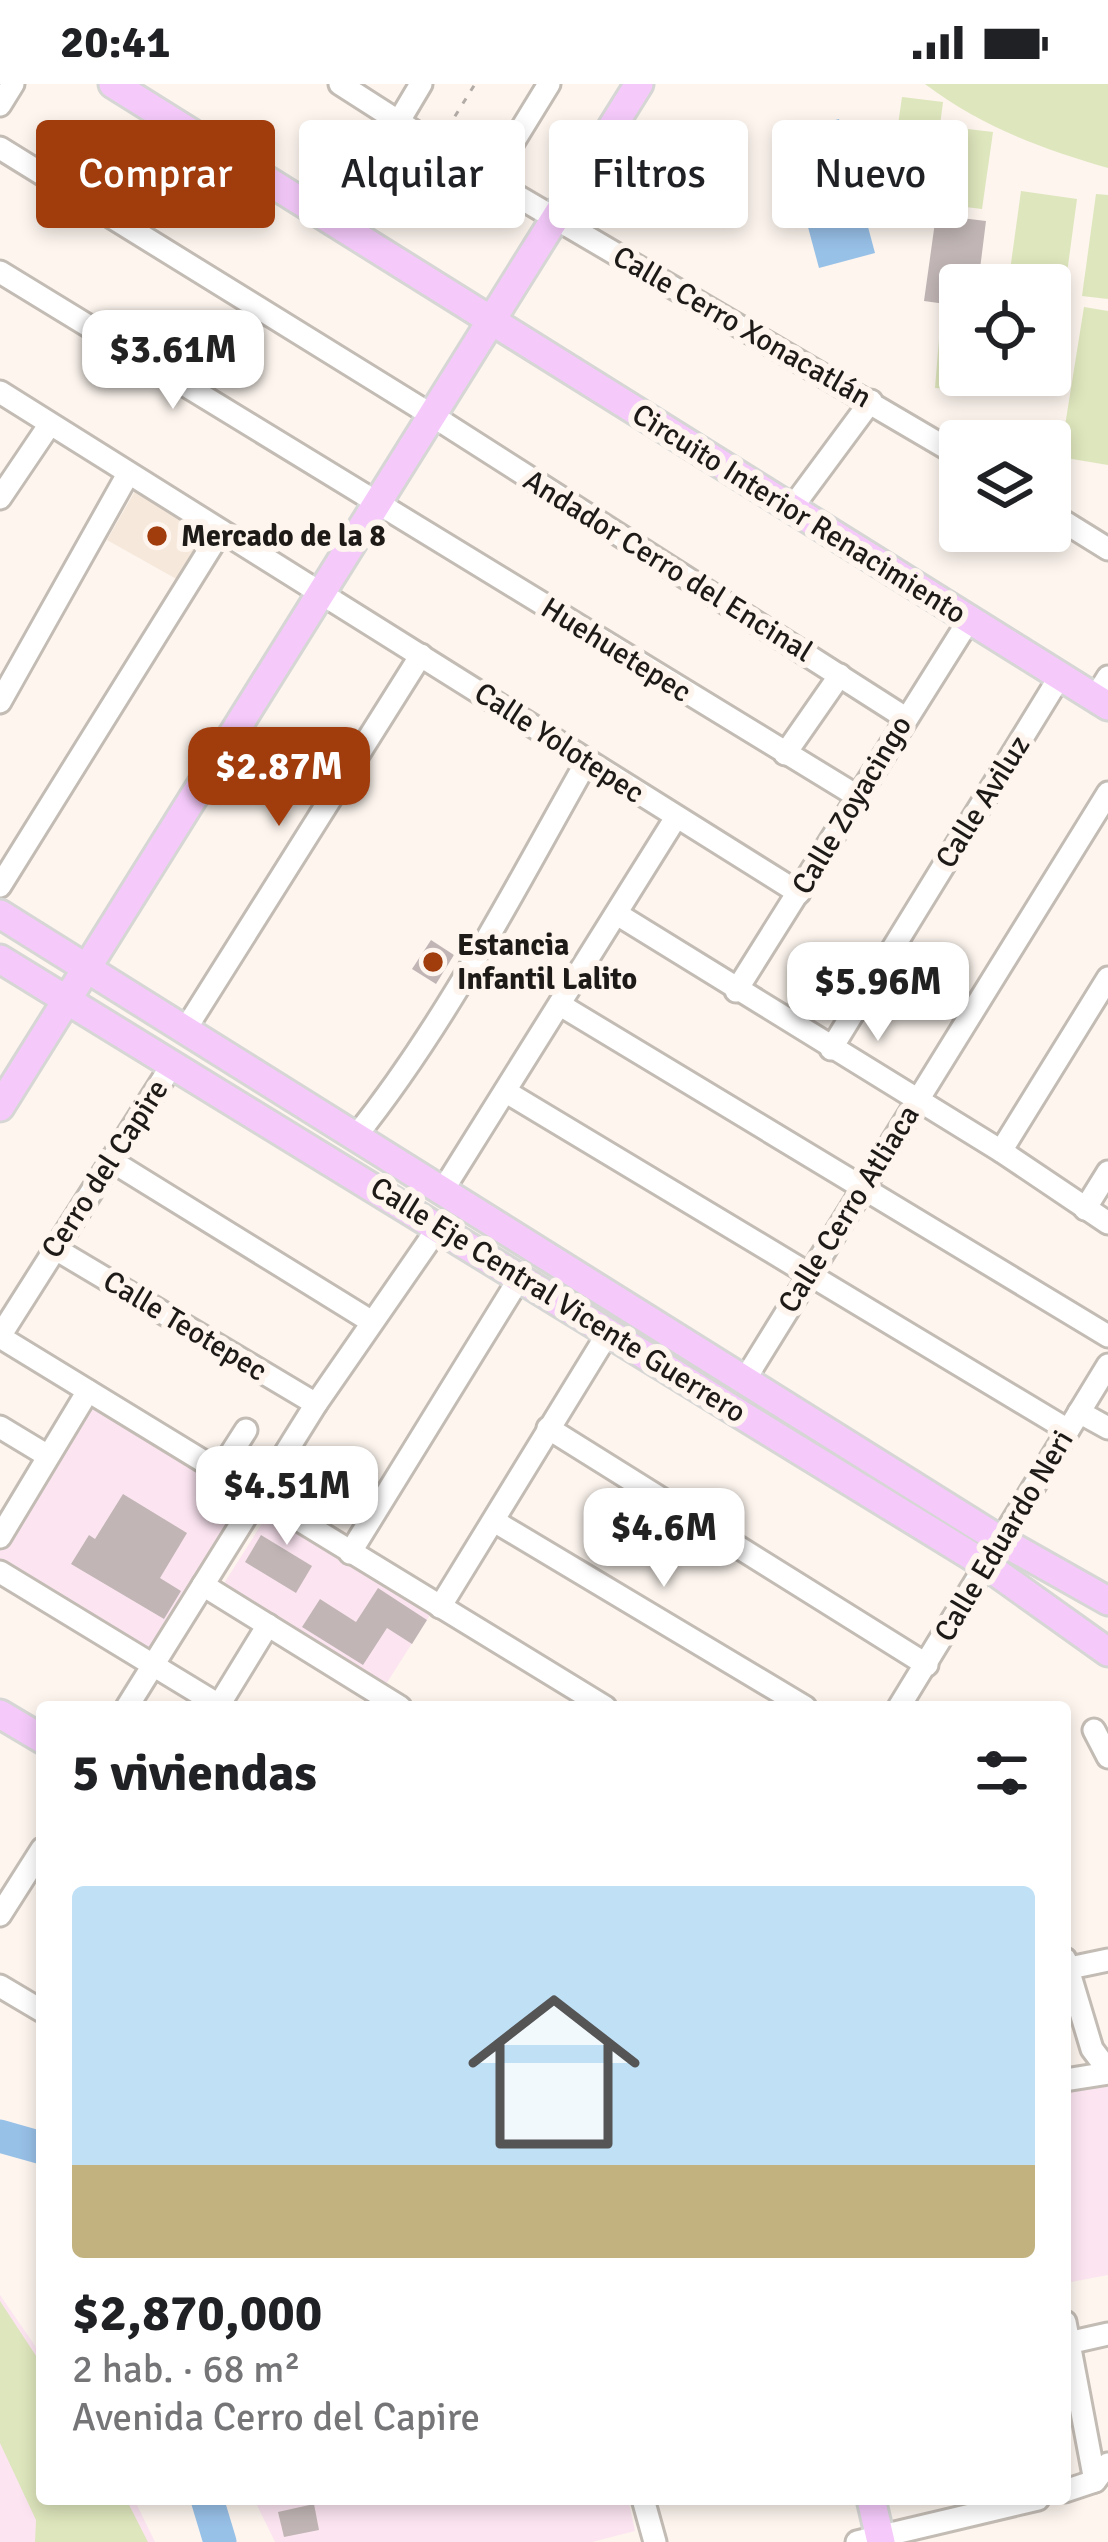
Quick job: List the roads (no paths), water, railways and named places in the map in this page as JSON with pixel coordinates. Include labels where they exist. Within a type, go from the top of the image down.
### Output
[{"type":"main road","name":"Circuito Interior Renacimiento","points":[[113,84],[1059,678],[1104,693]]},
{"type":"main road","points":[[617,120],[639,84]]},
{"type":"main road","points":[[2,1097],[549,228]]},
{"type":"main road","name":"Calle Eje Central Vicente Guerrero","points":[[0,914],[744,1381],[993,1553],[1108,1652]]},
{"type":"main road","name":"Calle Eje Central Vicente Guerrero","points":[[0,959],[440,1225],[608,1333],[993,1553],[1108,1601]]},
{"type":"main road","points":[[0,1714],[36,1735]]},
{"type":"main road","points":[[871,2505],[873,2540]]},
{"type":"street","points":[[0,105],[13,84]]},
{"type":"street","name":"Calle Cerro Xonacatlán","points":[[340,84],[396,120]]},
{"type":"street","points":[[400,120],[421,84]]},
{"type":"street","points":[[525,123],[549,84]]},
{"type":"street","name":"Andador Cerro del Encinal","points":[[0,148],[433,416],[904,717]]},
{"type":"street","name":"Calle Cerro Xonacatlán","points":[[571,228],[939,444]]},
{"type":"street","name":"Huehuetepec","points":[[0,272],[856,796]]},
{"type":"street","name":"Calle Yolotepec","points":[[0,392],[799,893]]},
{"type":"street","points":[[791,509],[872,401]]},
{"type":"street","points":[[0,498],[50,424]]},
{"type":"street","points":[[0,702],[128,474]]},
{"type":"street","points":[[1071,526],[1108,549]]},
{"type":"street","points":[[0,886],[221,531]]},
{"type":"street","name":"Calle Zoyacingo","points":[[736,991],[969,620]]},
{"type":"street","points":[[185,1030],[421,655]]},
{"type":"street","points":[[785,754],[840,675]]},
{"type":"street","name":"Calle Aviluz","points":[[830,1049],[1059,678]]},
{"type":"street","points":[[356,1136],[391,1092],[489,934],[587,761]]},
{"type":"street","name":"Calle Cerro Atliaca","points":[[744,1381],[1108,793]]},
{"type":"street","points":[[443,1190],[508,1093],[675,818]]},
{"type":"street","points":[[616,914],[1001,1151],[1108,1223]]},
{"type":"street","points":[[1001,1151],[1108,978]]},
{"type":"street","points":[[562,1006],[1108,1336]]},
{"type":"street","name":"Cerro del Capire","points":[[0,1336],[172,1065]]},
{"type":"street","points":[[508,1093],[809,1273],[1074,1421],[1108,1428]]},
{"type":"street","points":[[110,1160],[372,1322]]},
{"type":"street","points":[[1085,1209],[1108,1172]]},
{"type":"street","points":[[131,1701],[316,1404],[440,1225]]},
{"type":"street","name":"Calle Teotepec","points":[[54,1247],[316,1404]]},
{"type":"street","points":[[350,1553],[519,1279]]},
{"type":"street","points":[[440,1607],[608,1333]]},
{"type":"street","points":[[0,1336],[595,1701]]},
{"type":"street","name":"Calle Eduardo Neri","points":[[907,1701],[1108,1365]]},
{"type":"street","points":[[0,1537],[88,1391]]},
{"type":"street","points":[[0,1427],[48,1456]]},
{"type":"street","points":[[548,1428],[927,1665]]},
{"type":"street","points":[[219,1472],[246,1430]]},
{"type":"street","points":[[494,1521],[795,1701]]},
{"type":"street","points":[[0,1572],[212,1701]]},
{"type":"street","points":[[203,1585],[390,1701]]},
{"type":"street","points":[[223,1701],[268,1625]]},
{"type":"street","points":[[1094,1730],[1108,1757]]},
{"type":"street","points":[[0,1915],[36,1858]]},
{"type":"street","points":[[1071,1965],[1108,1960]]},
{"type":"street","points":[[1071,1982],[1092,2049],[1108,2072],[1071,2079]]},
{"type":"street","points":[[0,1986],[36,2007]]},
{"type":"street","points":[[1071,2332],[1108,2334]]},
{"type":"street","points":[[1071,2488],[1101,2472],[1073,2418]]},
{"type":"street","points":[[646,2505],[655,2542]]},
{"type":"street","points":[[873,2540],[1009,2505]]},
{"type":"water","points":[[808,228],[868,228],[875,253],[819,268]]},
{"type":"waterway","points":[[0,2136],[36,2146]]},
{"type":"waterway","points":[[209,2505],[220,2542]]},
{"type":"place","name":"Mercado de la 8","points":[[157,536]]},
{"type":"place","name":"Estancia Infantil Lalito","points":[[433,962]]}]
